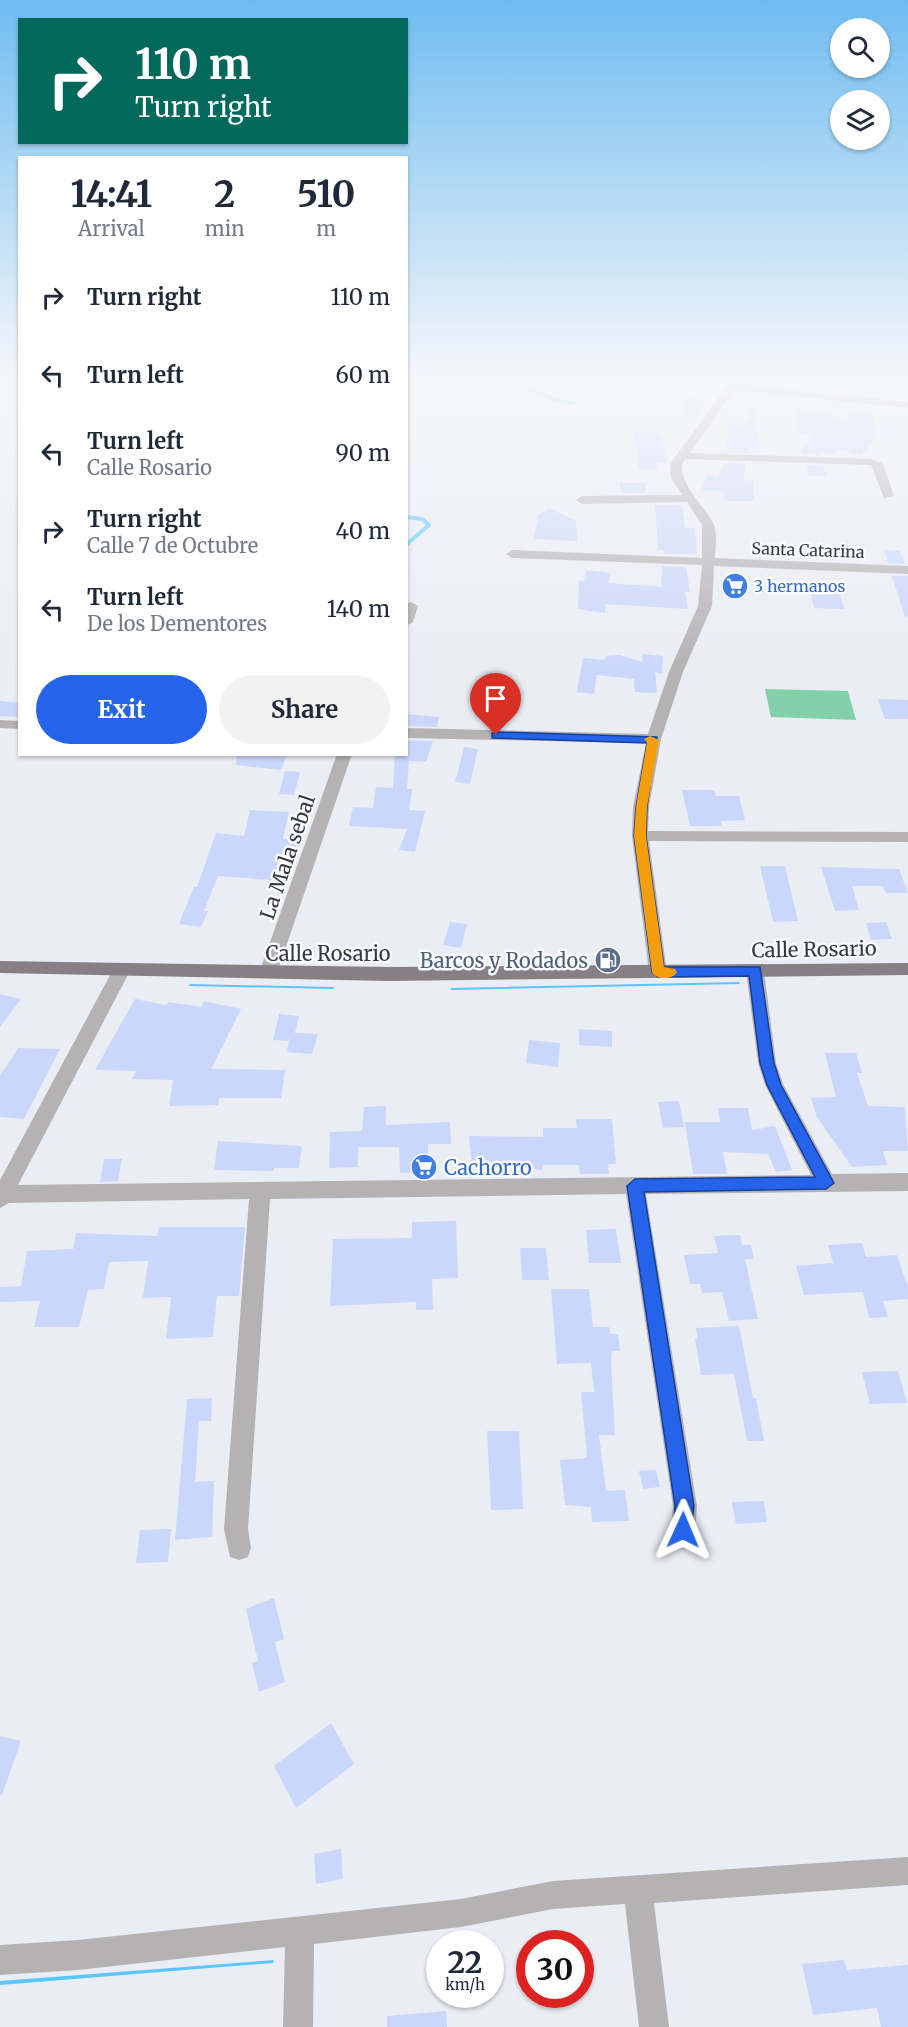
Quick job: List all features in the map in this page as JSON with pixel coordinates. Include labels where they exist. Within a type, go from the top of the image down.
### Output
[{"type":"main road","name":"Calle Rosario","points":[[0,967],[268,973],[908,969]]},
{"type":"street","points":[[658,972],[640,836],[641,807],[654,740],[676,672],[705,606],[710,530],[677,478]]},
{"type":"street","points":[[882,478],[888,496]]},
{"type":"street","points":[[582,501],[690,498]]},
{"type":"street","name":"Santa Catarina","points":[[512,554],[908,570]]},
{"type":"street","points":[[408,616],[411,606]]},
{"type":"street","points":[[0,724],[18,725]]},
{"type":"street","points":[[408,733],[654,740]]},
{"type":"street","name":"La Mala sebal","points":[[268,973],[344,756]]},
{"type":"street","points":[[640,836],[908,837]]},
{"type":"street","points":[[122,969],[1,1197],[908,1182]]},
{"type":"street","points":[[755,971],[770,1074],[826,1183]]},
{"type":"street","points":[[635,1186],[684,1506],[683,1530]]},
{"type":"street","points":[[239,1548],[236,1529],[260,1191]]},
{"type":"street","points":[[0,1960],[78,1955],[461,1913],[553,1895],[908,1871]]},
{"type":"street","points":[[638,1889],[654,2027]]},
{"type":"street","points":[[298,2027],[300,1930]]},
{"type":"green space","points":[[765,689],[848,691],[856,720],[771,717]]},
{"type":"water","points":[[739,982],[740,984],[451,990],[451,988]]},
{"type":"water","points":[[190,984],[334,987],[333,989],[189,986]]},
{"type":"water","points":[[274,1960],[273,1963],[0,1985],[0,1981]]},
{"type":"building","points":[[705,478],[743,478],[743,480],[753,481],[754,501],[725,501],[723,491],[702,490]]},
{"type":"building","points":[[620,483],[646,483],[645,493],[621,493]]},
{"type":"building","points":[[655,505],[682,505],[685,528],[695,528],[697,554],[664,554],[664,550],[658,550]]},
{"type":"building","points":[[549,508],[576,521],[577,541],[534,539],[538,515]]},
{"type":"building","points":[[884,550],[900,551],[905,564],[888,563]]},
{"type":"building","points":[[662,566],[686,567],[690,592],[685,592],[688,609],[605,604],[605,613],[578,609],[579,580],[584,581],[586,570],[611,573],[609,583],[661,587]]},
{"type":"building","points":[[892,576],[908,576],[908,616],[905,617]]},
{"type":"building","points":[[810,590],[839,591],[844,609],[814,608]]},
{"type":"building","points":[[643,654],[663,656],[662,674],[655,672],[657,693],[635,692],[634,679],[597,675],[594,694],[577,692],[583,658],[605,660],[606,656],[620,655],[642,662]]},
{"type":"building","points":[[878,699],[908,700],[908,719],[885,719]]},
{"type":"building","points":[[0,701],[18,703],[18,717],[0,716]]},
{"type":"building","points":[[408,714],[439,717],[437,727],[408,726]]},
{"type":"building","points":[[408,740],[433,741],[426,762],[409,761],[407,789],[412,789],[409,810],[425,811],[415,852],[399,850],[407,829],[349,826],[353,807],[373,808],[376,787],[393,788],[395,756],[408,756]]},
{"type":"building","points":[[464,747],[478,749],[470,784],[455,782]]},
{"type":"building","points":[[237,756],[286,756],[281,770],[236,765]]},
{"type":"building","points":[[285,771],[300,772],[294,795],[279,794]]},
{"type":"building","points":[[682,790],[714,790],[716,796],[739,796],[745,820],[721,821],[722,826],[690,826]]},
{"type":"building","points":[[250,810],[289,812],[283,839],[298,840],[286,881],[218,876],[204,911],[208,911],[201,927],[179,924],[194,887],[197,887],[216,833],[244,836]]},
{"type":"building","points":[[760,866],[785,866],[798,921],[773,922]]},
{"type":"building","points":[[821,867],[899,869],[908,893],[886,893],[883,886],[852,886],[859,910],[835,911]]},
{"type":"building","points":[[450,922],[467,924],[461,948],[443,945]]},
{"type":"building","points":[[886,922],[892,939],[871,940],[866,923]]},
{"type":"building","points":[[0,994],[21,999],[0,1027]]},
{"type":"building","points":[[135,999],[167,1005],[168,1002],[201,1007],[204,1001],[241,1009],[211,1069],[285,1070],[281,1098],[219,1098],[218,1105],[169,1106],[173,1080],[132,1079],[136,1071],[95,1070]]},
{"type":"building","points":[[279,1014],[299,1016],[295,1033],[318,1034],[312,1054],[287,1052],[289,1041],[273,1040]]},
{"type":"building","points":[[579,1029],[612,1031],[612,1047],[579,1045]]},
{"type":"building","points":[[529,1040],[560,1043],[558,1067],[526,1063]]},
{"type":"building","points":[[18,1048],[60,1049],[24,1119],[0,1117],[0,1076]]},
{"type":"building","points":[[825,1053],[856,1053],[862,1073],[857,1073],[868,1106],[905,1107],[908,1151],[883,1151],[887,1165],[852,1167],[817,1117],[811,1098],[836,1097]]},
{"type":"building","points":[[679,1101],[684,1127],[663,1128],[658,1102]]},
{"type":"building","points":[[386,1106],[386,1125],[450,1122],[451,1144],[428,1144],[429,1172],[400,1173],[399,1147],[358,1147],[358,1167],[329,1168],[330,1132],[362,1131],[364,1107]]},
{"type":"building","points":[[718,1108],[748,1108],[752,1130],[775,1126],[792,1170],[776,1172],[768,1154],[723,1152],[727,1174],[693,1174],[685,1122],[720,1122]]},
{"type":"building","points":[[576,1119],[612,1119],[616,1164],[608,1164],[609,1174],[580,1174],[579,1165],[542,1165],[543,1170],[505,1166],[472,1168],[469,1136],[543,1137],[543,1128],[577,1128]]},
{"type":"building","points":[[218,1141],[302,1146],[299,1168],[274,1168],[274,1171],[214,1170]]},
{"type":"building","points":[[104,1159],[122,1159],[118,1181],[100,1182]]},
{"type":"building","points":[[456,1221],[458,1278],[432,1279],[433,1310],[416,1310],[416,1302],[330,1306],[333,1239],[412,1238],[412,1222]]},
{"type":"building","points":[[159,1227],[245,1227],[239,1296],[217,1296],[213,1337],[166,1339],[171,1297],[143,1298],[148,1261],[109,1262],[104,1289],[88,1290],[79,1327],[34,1327],[40,1301],[0,1302],[0,1287],[21,1286],[27,1251],[73,1249],[76,1233],[157,1236]]},
{"type":"building","points":[[616,1229],[621,1263],[589,1263],[586,1230]]},
{"type":"building","points":[[740,1235],[742,1245],[751,1245],[754,1259],[745,1259],[758,1319],[729,1321],[722,1292],[702,1293],[700,1284],[690,1284],[684,1255],[718,1253],[714,1236]]},
{"type":"building","points":[[862,1243],[866,1257],[897,1255],[908,1287],[908,1299],[883,1301],[888,1317],[869,1318],[863,1292],[804,1295],[796,1266],[833,1263],[828,1245]]},
{"type":"building","points":[[520,1248],[546,1248],[549,1280],[522,1280]]},
{"type":"building","points":[[551,1289],[589,1289],[593,1327],[609,1327],[610,1334],[618,1334],[620,1351],[612,1351],[611,1363],[615,1435],[599,1435],[606,1491],[625,1490],[629,1521],[592,1522],[591,1507],[565,1505],[560,1460],[587,1458],[581,1392],[594,1392],[591,1363],[557,1364]]},
{"type":"building","points":[[739,1326],[764,1441],[747,1441],[734,1374],[701,1375],[695,1339],[698,1339],[696,1328]]},
{"type":"building","points":[[898,1371],[907,1403],[870,1404],[862,1372]]},
{"type":"building","points":[[212,1398],[211,1421],[199,1421],[195,1482],[214,1481],[212,1537],[175,1540],[187,1399]]},
{"type":"building","points":[[487,1431],[519,1431],[523,1509],[491,1510]]},
{"type":"building","points":[[656,1470],[660,1487],[643,1489],[639,1471]]},
{"type":"building","points":[[764,1501],[767,1522],[736,1524],[732,1502]]},
{"type":"building","points":[[171,1529],[168,1562],[136,1563],[140,1530]]},
{"type":"building","points":[[274,1598],[284,1639],[275,1642],[285,1682],[259,1692],[252,1663],[258,1661],[246,1609]]},
{"type":"building","points":[[331,1723],[354,1764],[296,1808],[274,1766]]},
{"type":"building","points":[[0,1736],[21,1741],[2,1795],[0,1795]]},
{"type":"building","points":[[341,1849],[343,1879],[316,1884],[314,1854]]},
{"type":"building","points":[[844,1960],[847,1970],[908,1965],[908,2027],[881,2027],[877,2008],[813,2015],[802,1964]]},
{"type":"building","points":[[446,2011],[447,2027],[387,2027],[387,2016]]},
{"type":"waterway","points":[[408,517],[422,519],[429,525],[408,543]]},
{"type":"slow traffic","points":[[650,739],[654,740],[641,807],[640,836],[658,972],[671,972]]},
{"type":"place","name":"3 hermanos","points":[[735,586]]},
{"type":"place","name":"Barcos y Rodados","points":[[608,960]]},
{"type":"place","name":"Cachorro","points":[[424,1167]]},
{"type":"route","points":[[496,735],[654,740],[641,807],[640,836],[658,972],[755,971],[767,1063],[774,1085],[826,1183],[635,1186],[684,1506],[683,1530]]}]
